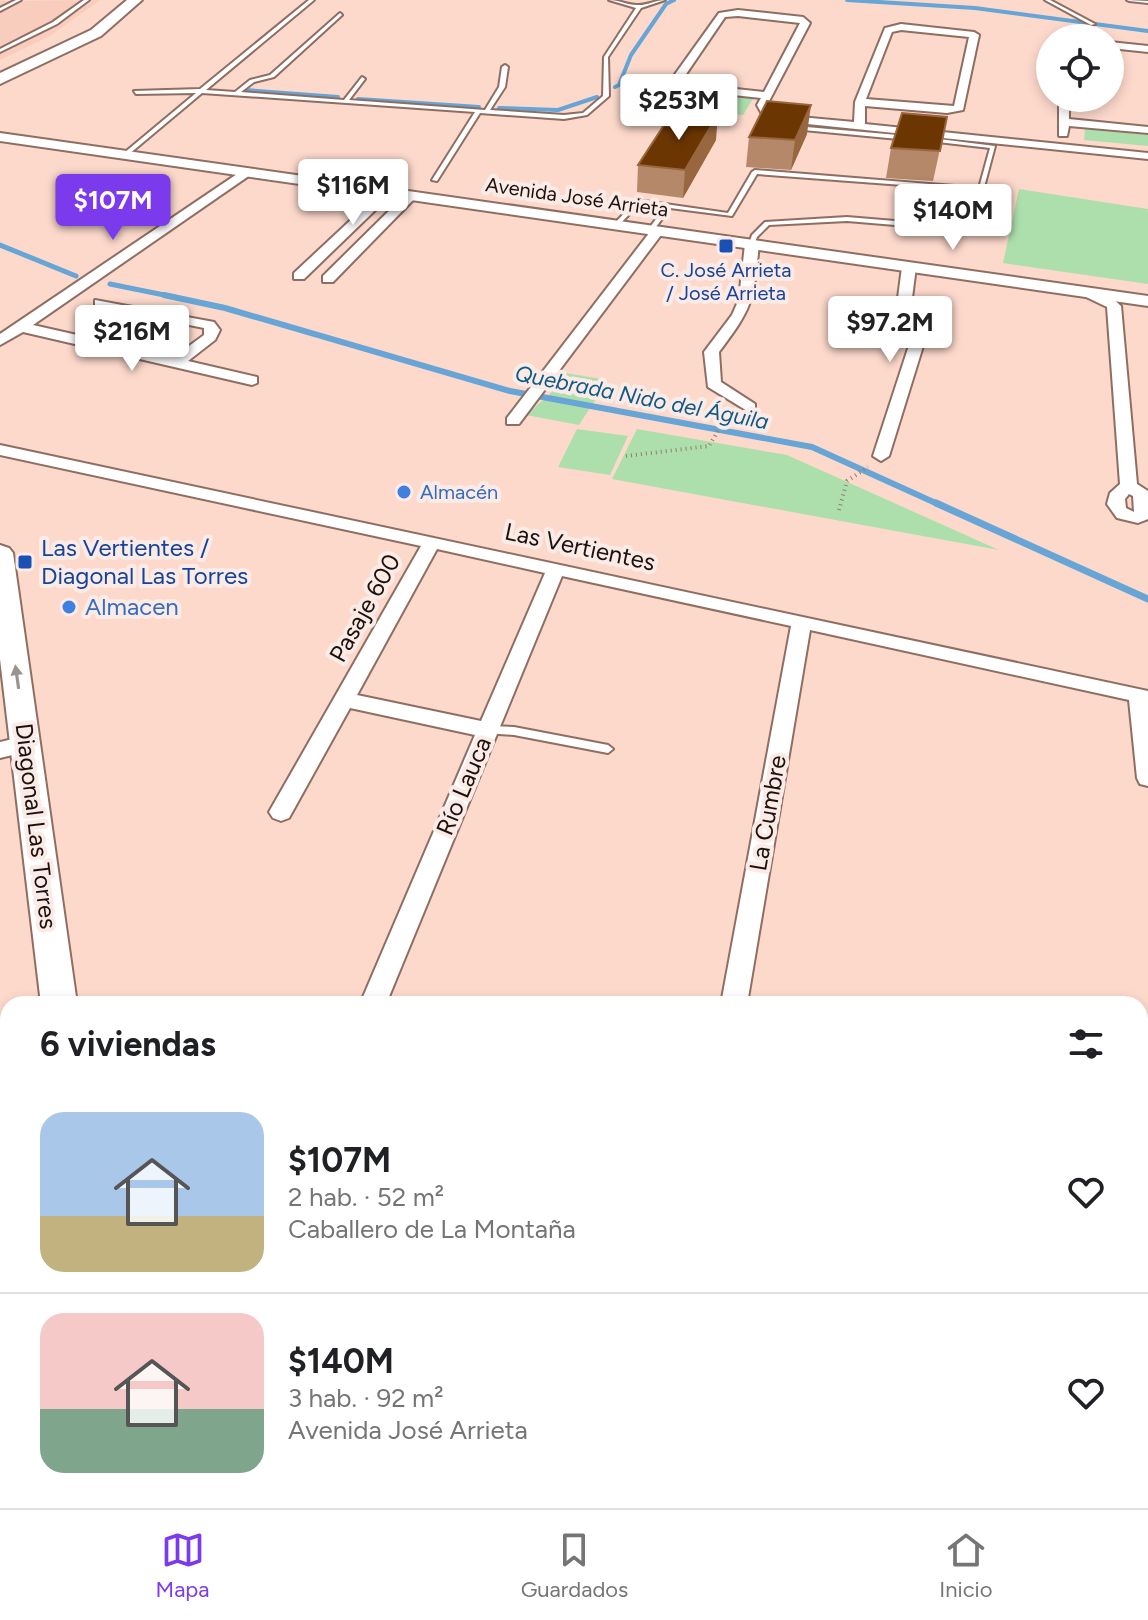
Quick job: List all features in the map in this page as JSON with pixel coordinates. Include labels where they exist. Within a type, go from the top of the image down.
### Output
[{"type":"main road","points":[[0,72],[63,43],[99,20],[121,0]]},
{"type":"main road","points":[[0,79],[84,39],[135,0]]},
{"type":"main road","name":"Diagonal Las Torres","points":[[0,553],[13,747],[58,996]]},
{"type":"street","points":[[663,105],[673,85],[722,15],[738,13],[803,20],[805,23],[764,100],[766,112],[788,119],[858,121],[1148,156]]},
{"type":"street","points":[[858,121],[860,102],[890,29],[927,29],[974,35],[959,108],[947,110],[860,102]]},
{"type":"street","points":[[1124,46],[1148,49]]},
{"type":"street","points":[[673,85],[764,100]]},
{"type":"street","points":[[1064,112],[1065,144]]},
{"type":"street","points":[[1064,122],[1148,130]]},
{"type":"street","name":"Avenida José Arrieta","points":[[0,137],[1147,301]]},
{"type":"street","points":[[1065,144],[1148,149]]},
{"type":"street","points":[[0,341],[247,173]]},
{"type":"street","points":[[299,276],[388,192]]},
{"type":"street","points":[[328,279],[411,196]]},
{"type":"street","points":[[513,421],[654,230]]},
{"type":"street","points":[[749,407],[713,384],[711,352],[739,316],[746,299],[752,244]]},
{"type":"street","points":[[881,456],[921,330],[905,298],[909,267]]},
{"type":"street","points":[[1087,292],[1114,306],[1129,486]]},
{"type":"street","points":[[1114,306],[1122,301],[1147,301]]},
{"type":"street","points":[[100,303],[209,325],[213,330],[210,337],[176,363]]},
{"type":"street","points":[[22,327],[252,380]]},
{"type":"street","name":"Las Vertientes","points":[[0,450],[1144,697]]},
{"type":"street","name":"Pasaje 600","points":[[281,812],[432,542]]},
{"type":"street","name":"Río Lauca","points":[[376,996],[556,568]]},
{"type":"street","name":"La Cumbre","points":[[735,996],[802,621]]},
{"type":"street","points":[[1144,697],[1148,778]]},
{"type":"street","name":"Pasaje 600","points":[[344,700],[488,730]]},
{"type":"lane","points":[[0,10],[19,0]]},
{"type":"lane","points":[[0,51],[55,23],[87,0]]},
{"type":"lane","points":[[126,154],[312,0]]},
{"type":"lane","points":[[611,0],[639,7],[663,0]]},
{"type":"lane","points":[[1047,0],[1093,24]]},
{"type":"lane","points":[[1129,0],[1148,2]]},
{"type":"lane","points":[[136,92],[238,92],[482,112],[564,117],[585,114],[606,96],[606,57],[639,7]]},
{"type":"lane","points":[[238,92],[252,81],[272,76],[340,14]]},
{"type":"lane","points":[[435,180],[502,87],[505,67]]},
{"type":"lane","points":[[345,102],[362,79]]},
{"type":"lane","points":[[616,225],[637,202],[730,215],[755,172],[981,190],[993,147],[784,128]]},
{"type":"lane","points":[[654,230],[668,207]]},
{"type":"lane","points":[[752,244],[754,236],[767,223],[858,219],[943,227]]},
{"type":"lane","points":[[488,730],[514,731],[608,749]]},
{"type":"path","points":[[626,456],[709,446],[722,423]]},
{"type":"path","points":[[839,510],[847,481],[868,467]]},
{"type":"shaded area","points":[[100,0],[50,36],[0,60],[0,1]]},
{"type":"green space","points":[[689,90],[754,97],[743,115],[679,109],[686,97],[680,94]]},
{"type":"green space","points":[[1085,129],[1148,135],[1148,146],[1084,140]]},
{"type":"green space","points":[[1019,189],[1148,209],[1148,284],[1003,263]]},
{"type":"green space","points":[[565,373],[608,380],[579,425],[526,415],[550,394]]},
{"type":"green space","points":[[577,429],[628,436],[610,475],[558,467]]},
{"type":"green space","points":[[637,429],[787,455],[999,550],[612,479]]},
{"type":"building","points":[[767,101],[811,105],[795,140],[749,137]]},
{"type":"building","points":[[688,111],[718,114],[685,170],[638,165],[664,125],[678,127]]},
{"type":"building","points":[[902,113],[947,117],[940,151],[891,148]]},
{"type":"waterway","points":[[615,87],[619,85],[631,55],[666,4],[674,0]]},
{"type":"waterway","points":[[847,0],[975,8],[1148,31]]},
{"type":"waterway","points":[[245,90],[338,97]]},
{"type":"waterway","points":[[499,108],[558,110],[597,97]]},
{"type":"waterway","points":[[358,99],[479,107]]},
{"type":"waterway","name":"Quebrada Nido del Águila","points":[[0,245],[76,276]]},
{"type":"waterway","name":"Quebrada Nido del Águila","points":[[110,284],[174,297]]},
{"type":"waterway","name":"Quebrada Nido del Águila","points":[[164,295],[225,308],[510,391],[812,447],[940,505]]},
{"type":"waterway","name":"Quebrada Nido del Águila","points":[[936,503],[1148,599]]},
{"type":"place","name":"C. José Arrieta / José Arrieta","points":[[726,246]]},
{"type":"place","name":"Almacén","points":[[404,492]]},
{"type":"place","name":"Las Vertientes / Diagonal Las Torres","points":[[25,562]]},
{"type":"place","name":"Almacen","points":[[69,607]]}]
